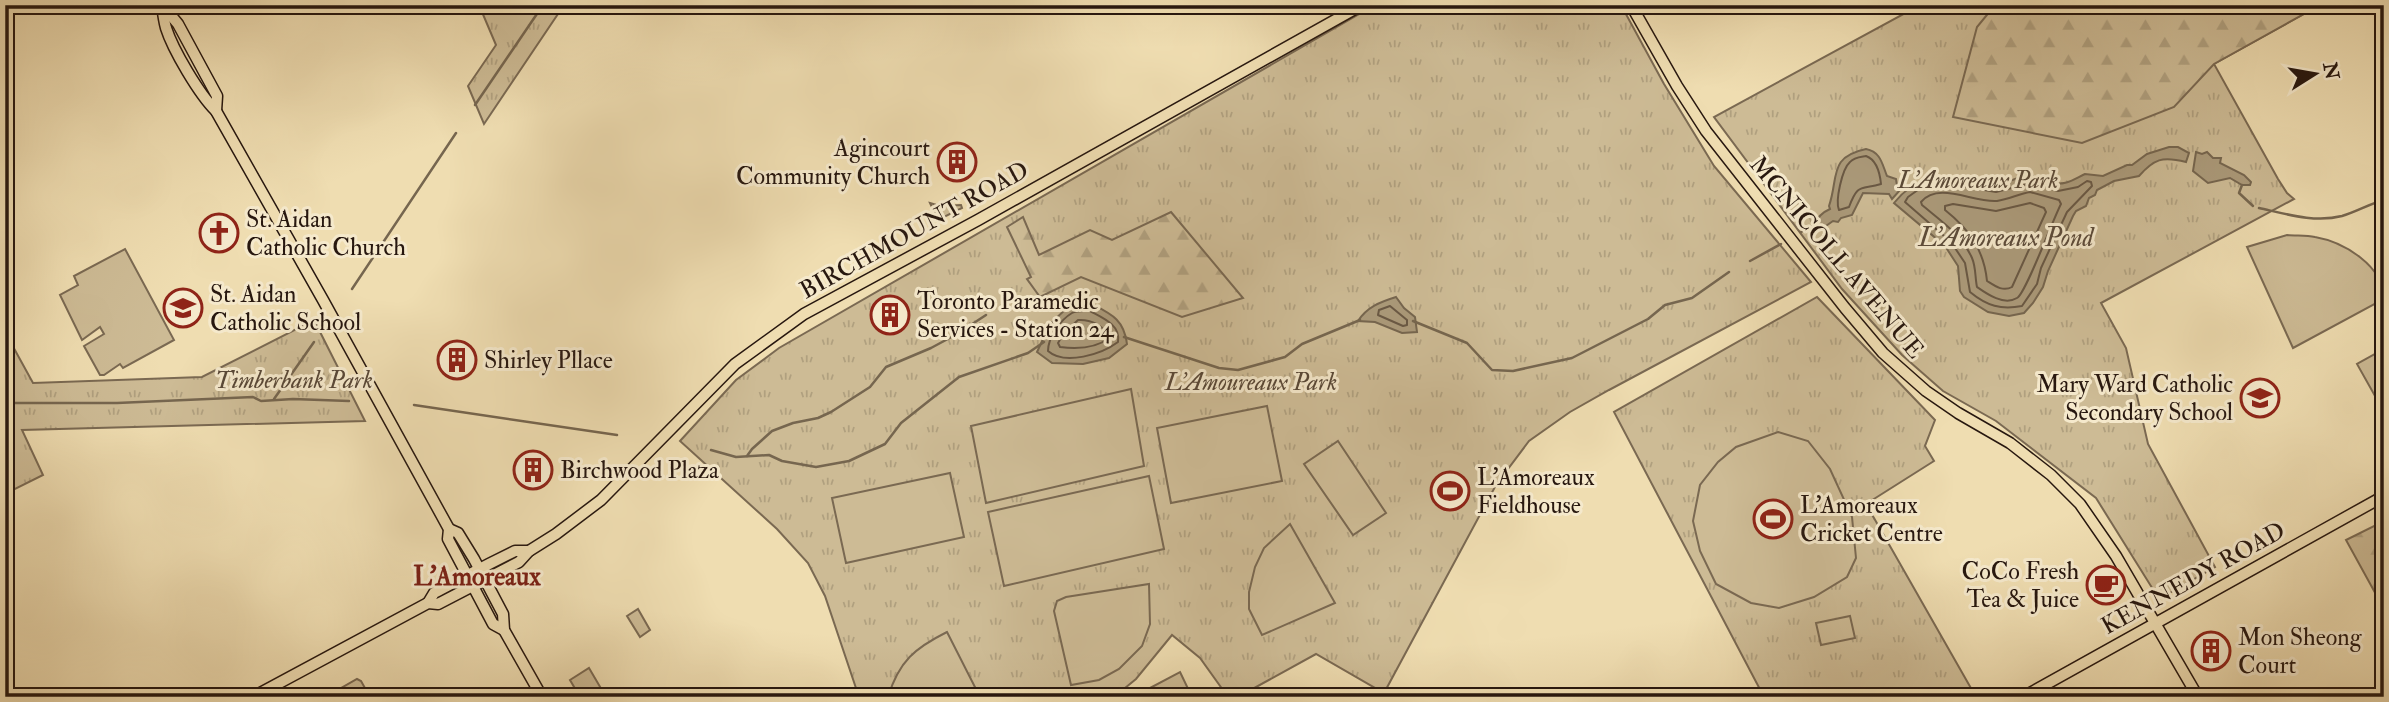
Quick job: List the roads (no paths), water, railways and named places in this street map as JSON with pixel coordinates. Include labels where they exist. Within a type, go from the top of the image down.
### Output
[{"type":"main road","points":[[162,5],[178,24],[216,96],[216,111],[449,529],[448,539],[493,624],[504,630]]},
{"type":"main road","name":"BIRCHMOUNT ROAD","points":[[253,697],[428,603],[434,593],[470,581],[515,551],[529,551],[556,534],[601,500],[735,364],[804,314],[1362,5]]},
{"type":"main road","name":"MCNICOLL AVENUE","points":[[1632,5],[1706,131],[1845,308],[1903,372],[1958,413],[2010,443],[2051,475],[2080,504],[2116,556],[2198,697]]},
{"type":"main road","name":"KENNEDY ROAD","points":[[2023,697],[2384,496]]},
{"type":"main road","points":[[449,529],[458,533],[482,574],[503,614],[504,630],[542,697]]},
{"type":"water","name":"L'Amoreaux Pond","points":[[2178,147],[2189,153],[2186,162],[2159,160],[2139,176],[2114,181],[2097,190],[2086,206],[2076,211],[2043,287],[2024,313],[2009,316],[1988,312],[1964,297],[1960,291],[1958,266],[1945,246],[1894,203],[1917,183],[1935,178],[1955,178],[1993,185],[2032,176],[2064,183],[2085,174],[2103,176],[2132,165],[2147,154]]},
{"type":"water","name":"L'Amoreaux Pond","points":[[1866,149],[1878,156],[1887,176],[1896,179],[1897,186],[1901,189],[1892,199],[1889,194],[1863,193],[1852,215],[1817,228],[1814,225],[1817,220],[1830,209],[1840,163],[1846,157]]},
{"type":"water","points":[[2196,152],[2207,152],[2213,158],[2221,158],[2220,163],[2244,175],[2251,182],[2250,185],[2242,185],[2230,178],[2208,183],[2193,171]]},
{"type":"water","points":[[1396,297],[1415,317],[1417,332],[1402,333],[1375,322],[1358,321],[1374,306]]},
{"type":"water","points":[[1090,303],[1120,323],[1127,344],[1109,358],[1083,364],[1052,363],[1037,352],[1050,324],[1070,305]]},
{"type":"waterway","points":[[475,105],[543,5]]},
{"type":"waterway","points":[[352,289],[456,133]]},
{"type":"waterway","points":[[2242,185],[2239,193],[2253,206]]},
{"type":"waterway","points":[[2259,208],[2321,219],[2347,214],[2384,200]]},
{"type":"waterway","points":[[1801,232],[1814,225]]},
{"type":"waterway","points":[[1750,261],[1781,244]]},
{"type":"waterway","points":[[1413,321],[1467,343],[1492,370],[1513,371],[1572,358],[1648,319],[1665,305],[1692,298],[1729,272]]},
{"type":"waterway","points":[[747,456],[772,431],[831,412],[870,387],[886,367],[931,348],[986,315]]},
{"type":"waterway","points":[[1124,337],[1219,368],[1238,370],[1285,357],[1302,344],[1360,320]]},
{"type":"waterway","points":[[274,399],[314,342]]},
{"type":"waterway","points":[[711,450],[736,457],[769,455],[782,461],[816,467],[849,461],[885,444],[901,423],[959,377],[1028,353],[1044,342]]},
{"type":"waterway","points":[[5,403],[117,403],[253,397],[261,401],[349,401]]},
{"type":"waterway","points":[[414,405],[617,435]]},
{"type":"place","name":"Agincourt Community Church","points":[[957,162]]},
{"type":"place","name":"St. Aidan Catholic Church","points":[[219,233]]},
{"type":"place","name":"St. Aidan Catholic School","points":[[183,308]]},
{"type":"place","name":"Toronto Paramedic Services - Station 24","points":[[890,315]]},
{"type":"place","name":"Shirley Pllace","points":[[457,360]]},
{"type":"place","name":"Mary Ward Catholic Secondary School","points":[[2260,398]]},
{"type":"place","name":"Birchwood Plaza","points":[[533,470]]},
{"type":"place","name":"L'Amoreaux Fieldhouse","points":[[1450,491]]},
{"type":"place","name":"L'Amoreaux Cricket Centre","points":[[1773,519]]},
{"type":"place","name":"CoCo Fresh Tea & Juice","points":[[2106,585]]},
{"type":"place","name":"Mon Sheong Court","points":[[2211,651]]},
{"type":"district","name":"L'Amoreaux","points":[[477,576]]},
{"type":"park label","name":"L'Amoreaux Park","points":[[1978,180]]},
{"type":"park label","name":"Timberbank Park","points":[[294,380]]},
{"type":"park label","name":"L'Amoureaux Park","points":[[1251,382]]}]
